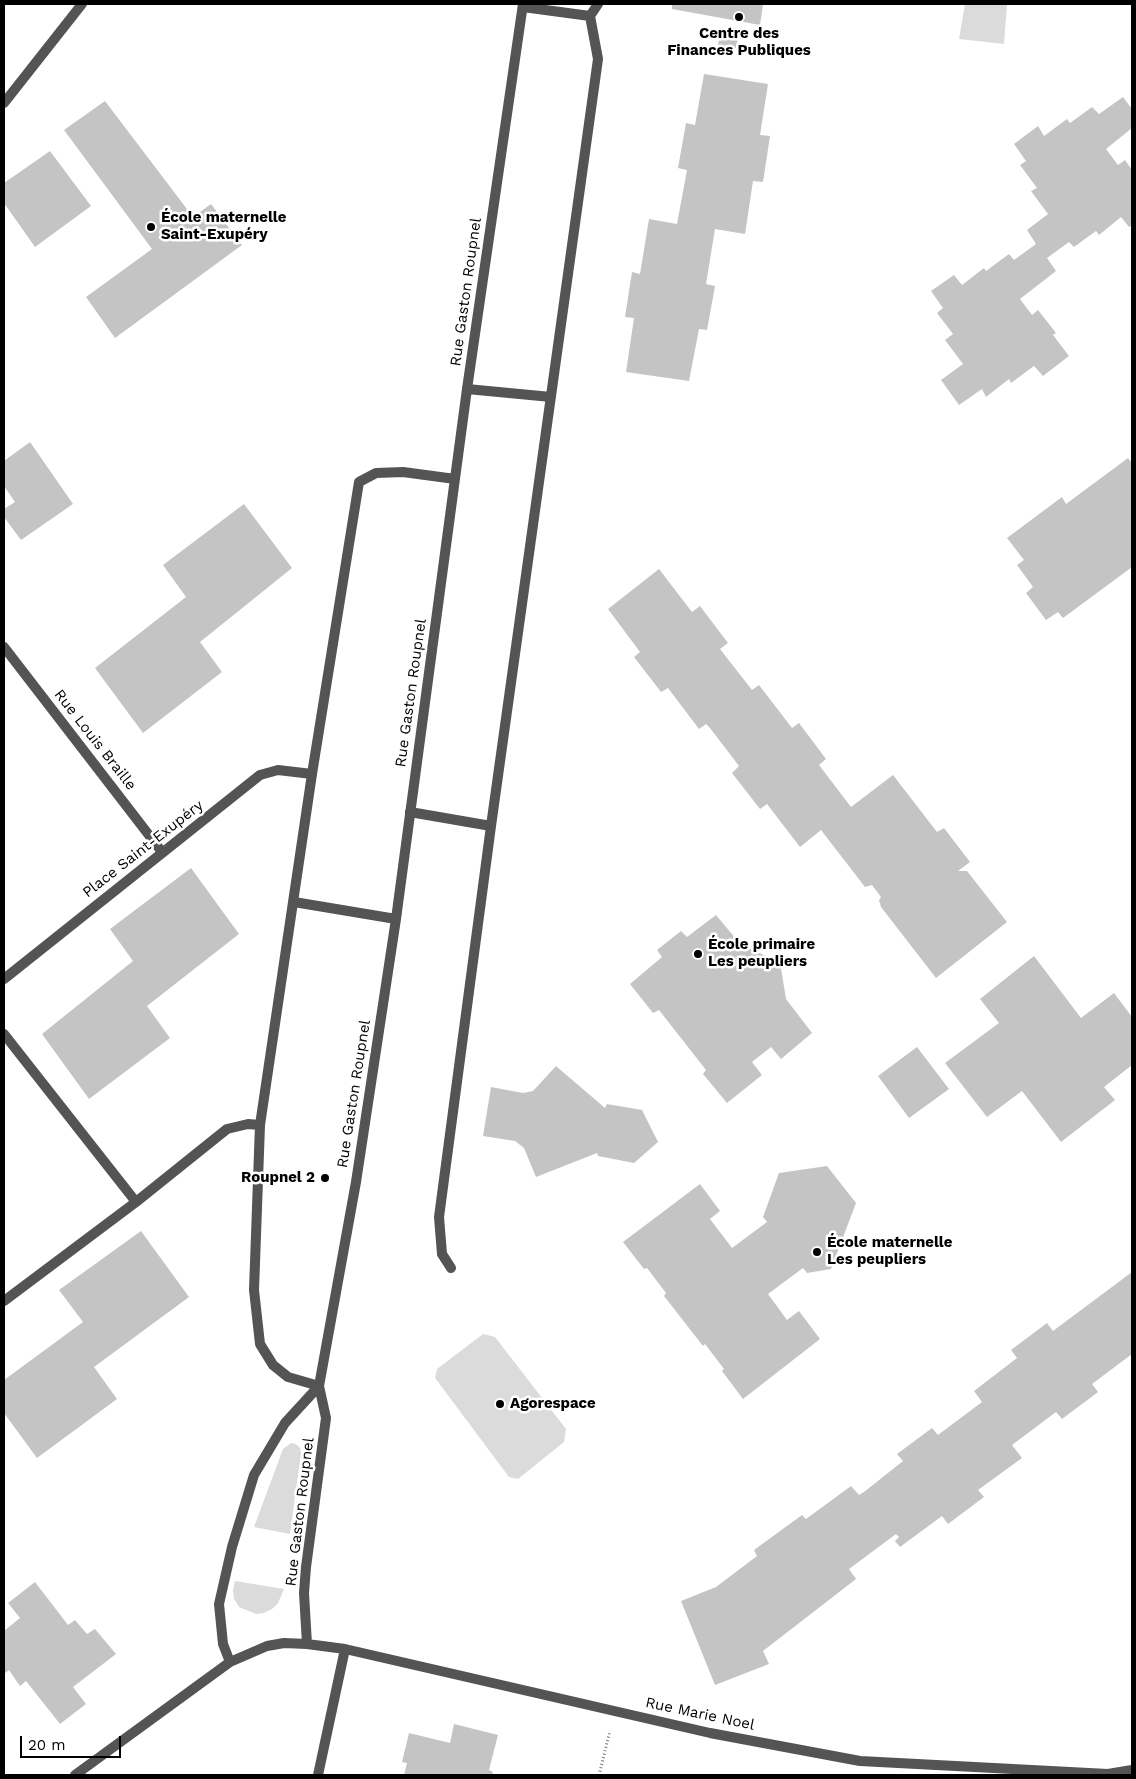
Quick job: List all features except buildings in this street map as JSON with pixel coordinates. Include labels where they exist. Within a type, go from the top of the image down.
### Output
[{"type":"street","points":[[4,103],[82,4]]},
{"type":"street","points":[[451,1268],[442,1254],[439,1217],[491,826],[598,59],[590,16],[598,4]]},
{"type":"street","points":[[523,6],[590,16]]},
{"type":"street","name":"Rue Gaston Roupnel","points":[[308,1644],[304,1593],[306,1567],[326,1418],[319,1386],[356,1182],[396,920],[467,389],[523,6]]},
{"type":"street","points":[[467,389],[551,397]]},
{"type":"street","points":[[319,1386],[288,1377],[273,1365],[260,1344],[254,1290],[260,1125],[312,774],[359,482],[376,473],[403,472],[455,479]]},
{"type":"street","name":"Rue Louis Braille","points":[[4,646],[162,852]]},
{"type":"street","name":"Place Saint-Exupéry","points":[[4,979],[260,775],[278,770],[312,774]]},
{"type":"street","points":[[410,812],[491,826]]},
{"type":"street","points":[[294,902],[396,920]]},
{"type":"street","points":[[4,1034],[136,1202]]},
{"type":"street","points":[[4,1301],[136,1202],[227,1129],[248,1124],[260,1125]]},
{"type":"street","name":"Rue Gaston Roupnel","points":[[230,1662],[223,1644],[219,1604],[232,1546],[254,1475],[285,1423],[319,1386]]},
{"type":"street","name":"Rue Marie Noel","points":[[230,1662],[267,1646],[284,1643],[308,1644],[345,1649],[710,1733],[860,1761],[1108,1774],[1132,1770]]},
{"type":"street","points":[[318,1775],[345,1649]]},
{"type":"street","points":[[75,1775],[230,1662]]},
{"type":"path","points":[[599,1775],[614,1711]]},
{"type":"shaded area","points":[[965,4],[1007,4],[1004,44],[959,39]]},
{"type":"shaded area","name":"Agorespace","points":[[483,1334],[495,1337],[566,1429],[564,1442],[518,1479],[509,1477],[435,1378],[437,1369]]},
{"type":"shaded area","points":[[291,1443],[296,1444],[300,1448],[301,1453],[290,1534],[254,1527],[283,1449]]},
{"type":"shaded area","points":[[235,1581],[284,1589],[278,1603],[272,1609],[256,1614],[239,1607],[234,1599]]},
{"type":"place","name":"Centre des Finances Publiques","points":[[739,17]]},
{"type":"place","name":"École maternelle Saint-Exupéry","points":[[151,227]]},
{"type":"place","name":"École primaire Les peupliers","points":[[698,954]]},
{"type":"place","name":"Roupnel 2","points":[[325,1178]]},
{"type":"place","name":"École maternelle Les peupliers","points":[[817,1252]]},
{"type":"place","name":"Agorespace","points":[[500,1404]]}]
